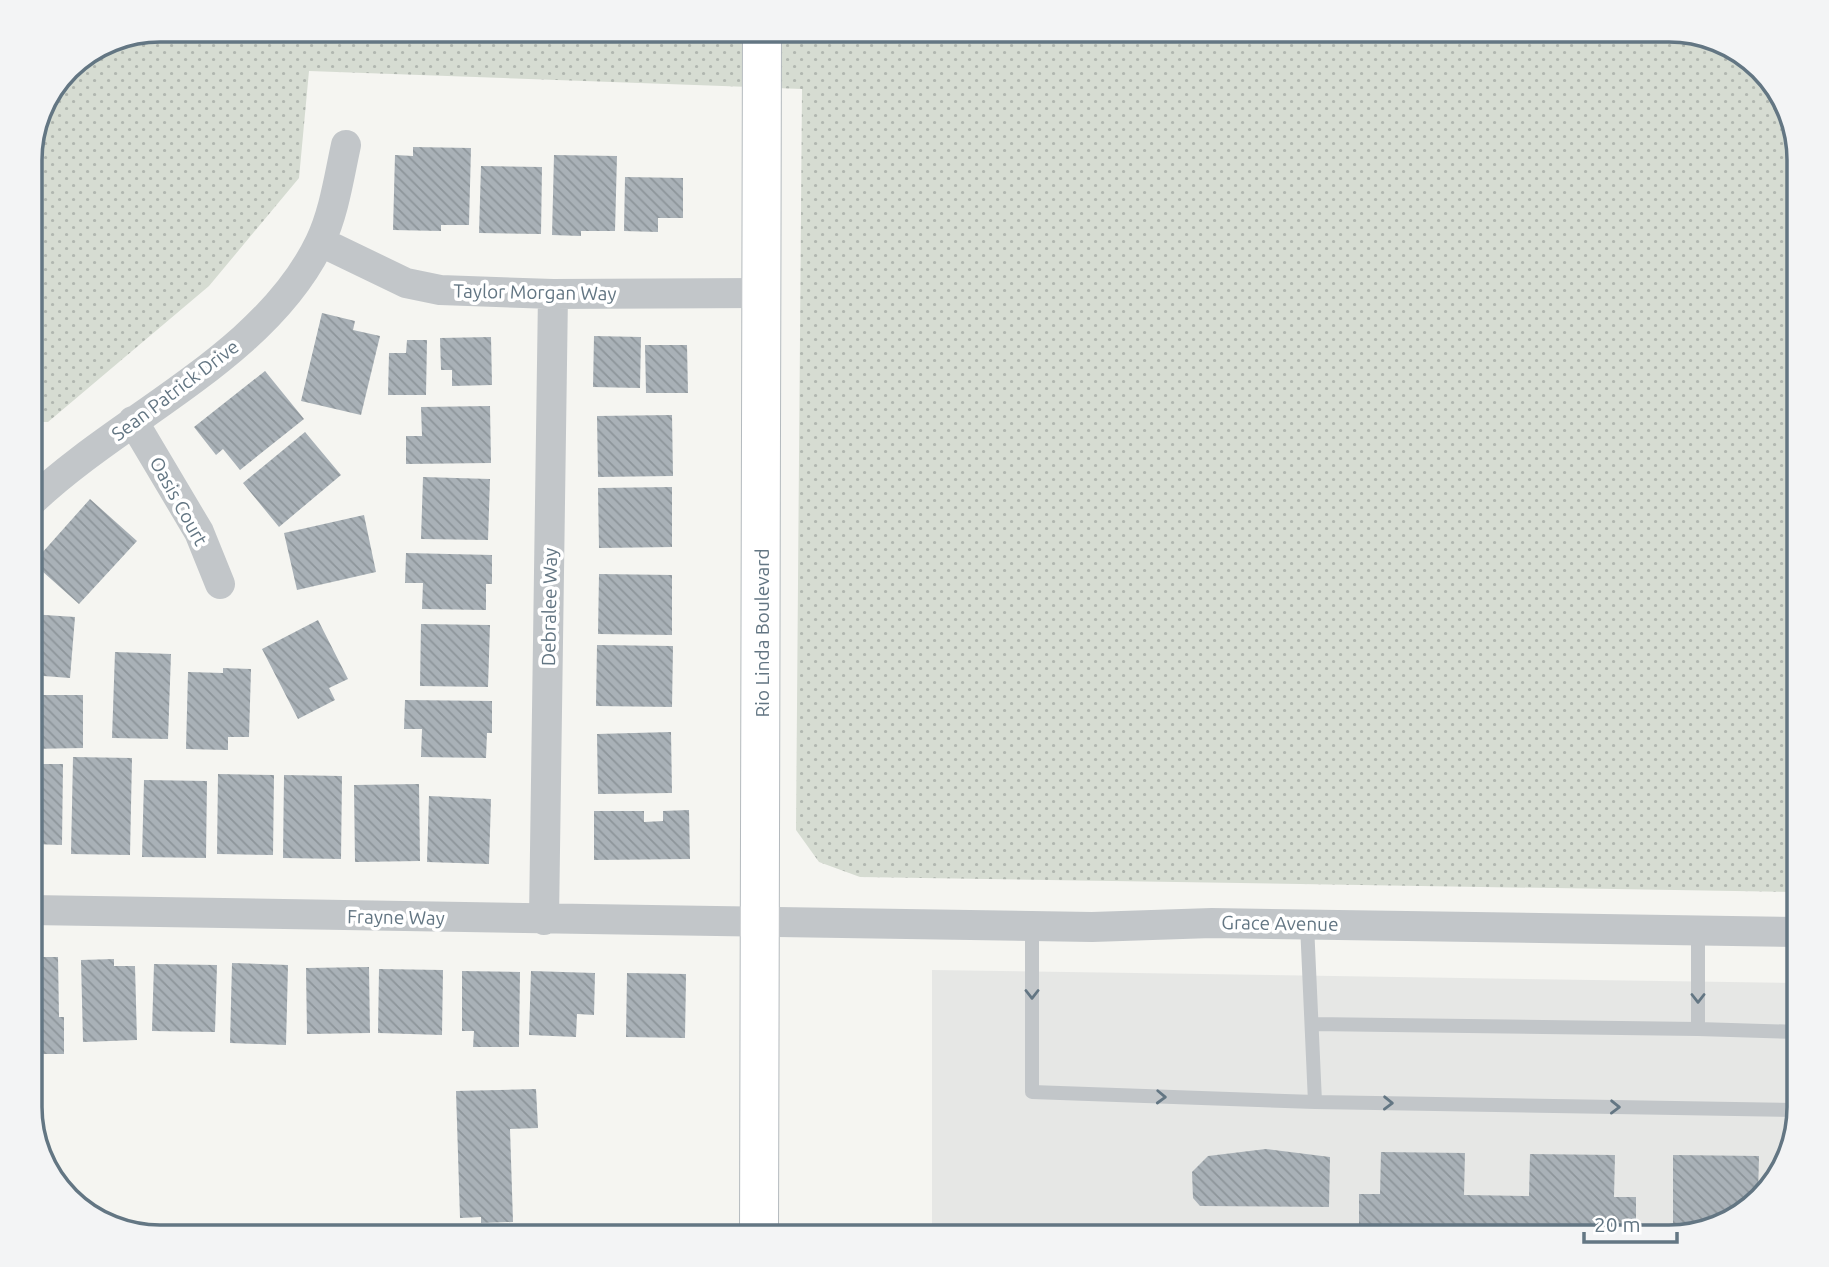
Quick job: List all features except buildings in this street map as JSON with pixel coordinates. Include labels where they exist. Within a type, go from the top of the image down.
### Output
[{"type":"main road","name":"Rio Linda Boulevard","points":[[759,1225],[762,922],[761,42]]},
{"type":"street","name":"Sean Patrick Drive","points":[[42,491],[62,472],[228,353],[265,318],[303,271],[321,242],[346,145]]},
{"type":"street","name":"Taylor Morgan Way","points":[[321,242],[406,283],[440,290],[760,293]]},
{"type":"street","name":"Debralee Way","points":[[544,920],[553,293]]},
{"type":"street","name":"Oasis Court","points":[[133,421],[199,532],[220,584]]},
{"type":"street","name":"Frayne Way","points":[[42,911],[762,922]]},
{"type":"street","name":"Grace Avenue","points":[[762,922],[1032,926],[1307,924],[1787,932]]},
{"type":"lane","points":[[1307,924],[1315,1102]]},
{"type":"lane","points":[[1032,926],[1032,1093],[1315,1102],[1787,1110]]},
{"type":"lane","points":[[1698,1029],[1699,929]]},
{"type":"lane","points":[[1312,1024],[1787,1032]]},
{"type":"shaded area","points":[[1669,42],[1699,46],[1721,54],[1747,71],[1758,82],[1775,108],[1786,145],[1787,892],[860,877],[819,862],[796,830],[802,89],[309,71],[299,178],[209,286],[48,422],[42,422],[44,137],[51,115],[62,95],[77,77],[95,62],[115,51],[137,44]]},
{"type":"shaded area","points":[[932,970],[1787,983],[1786,1122],[1775,1159],[1758,1185],[1747,1196],[1721,1213],[1699,1221],[1669,1225],[932,1225]]}]
